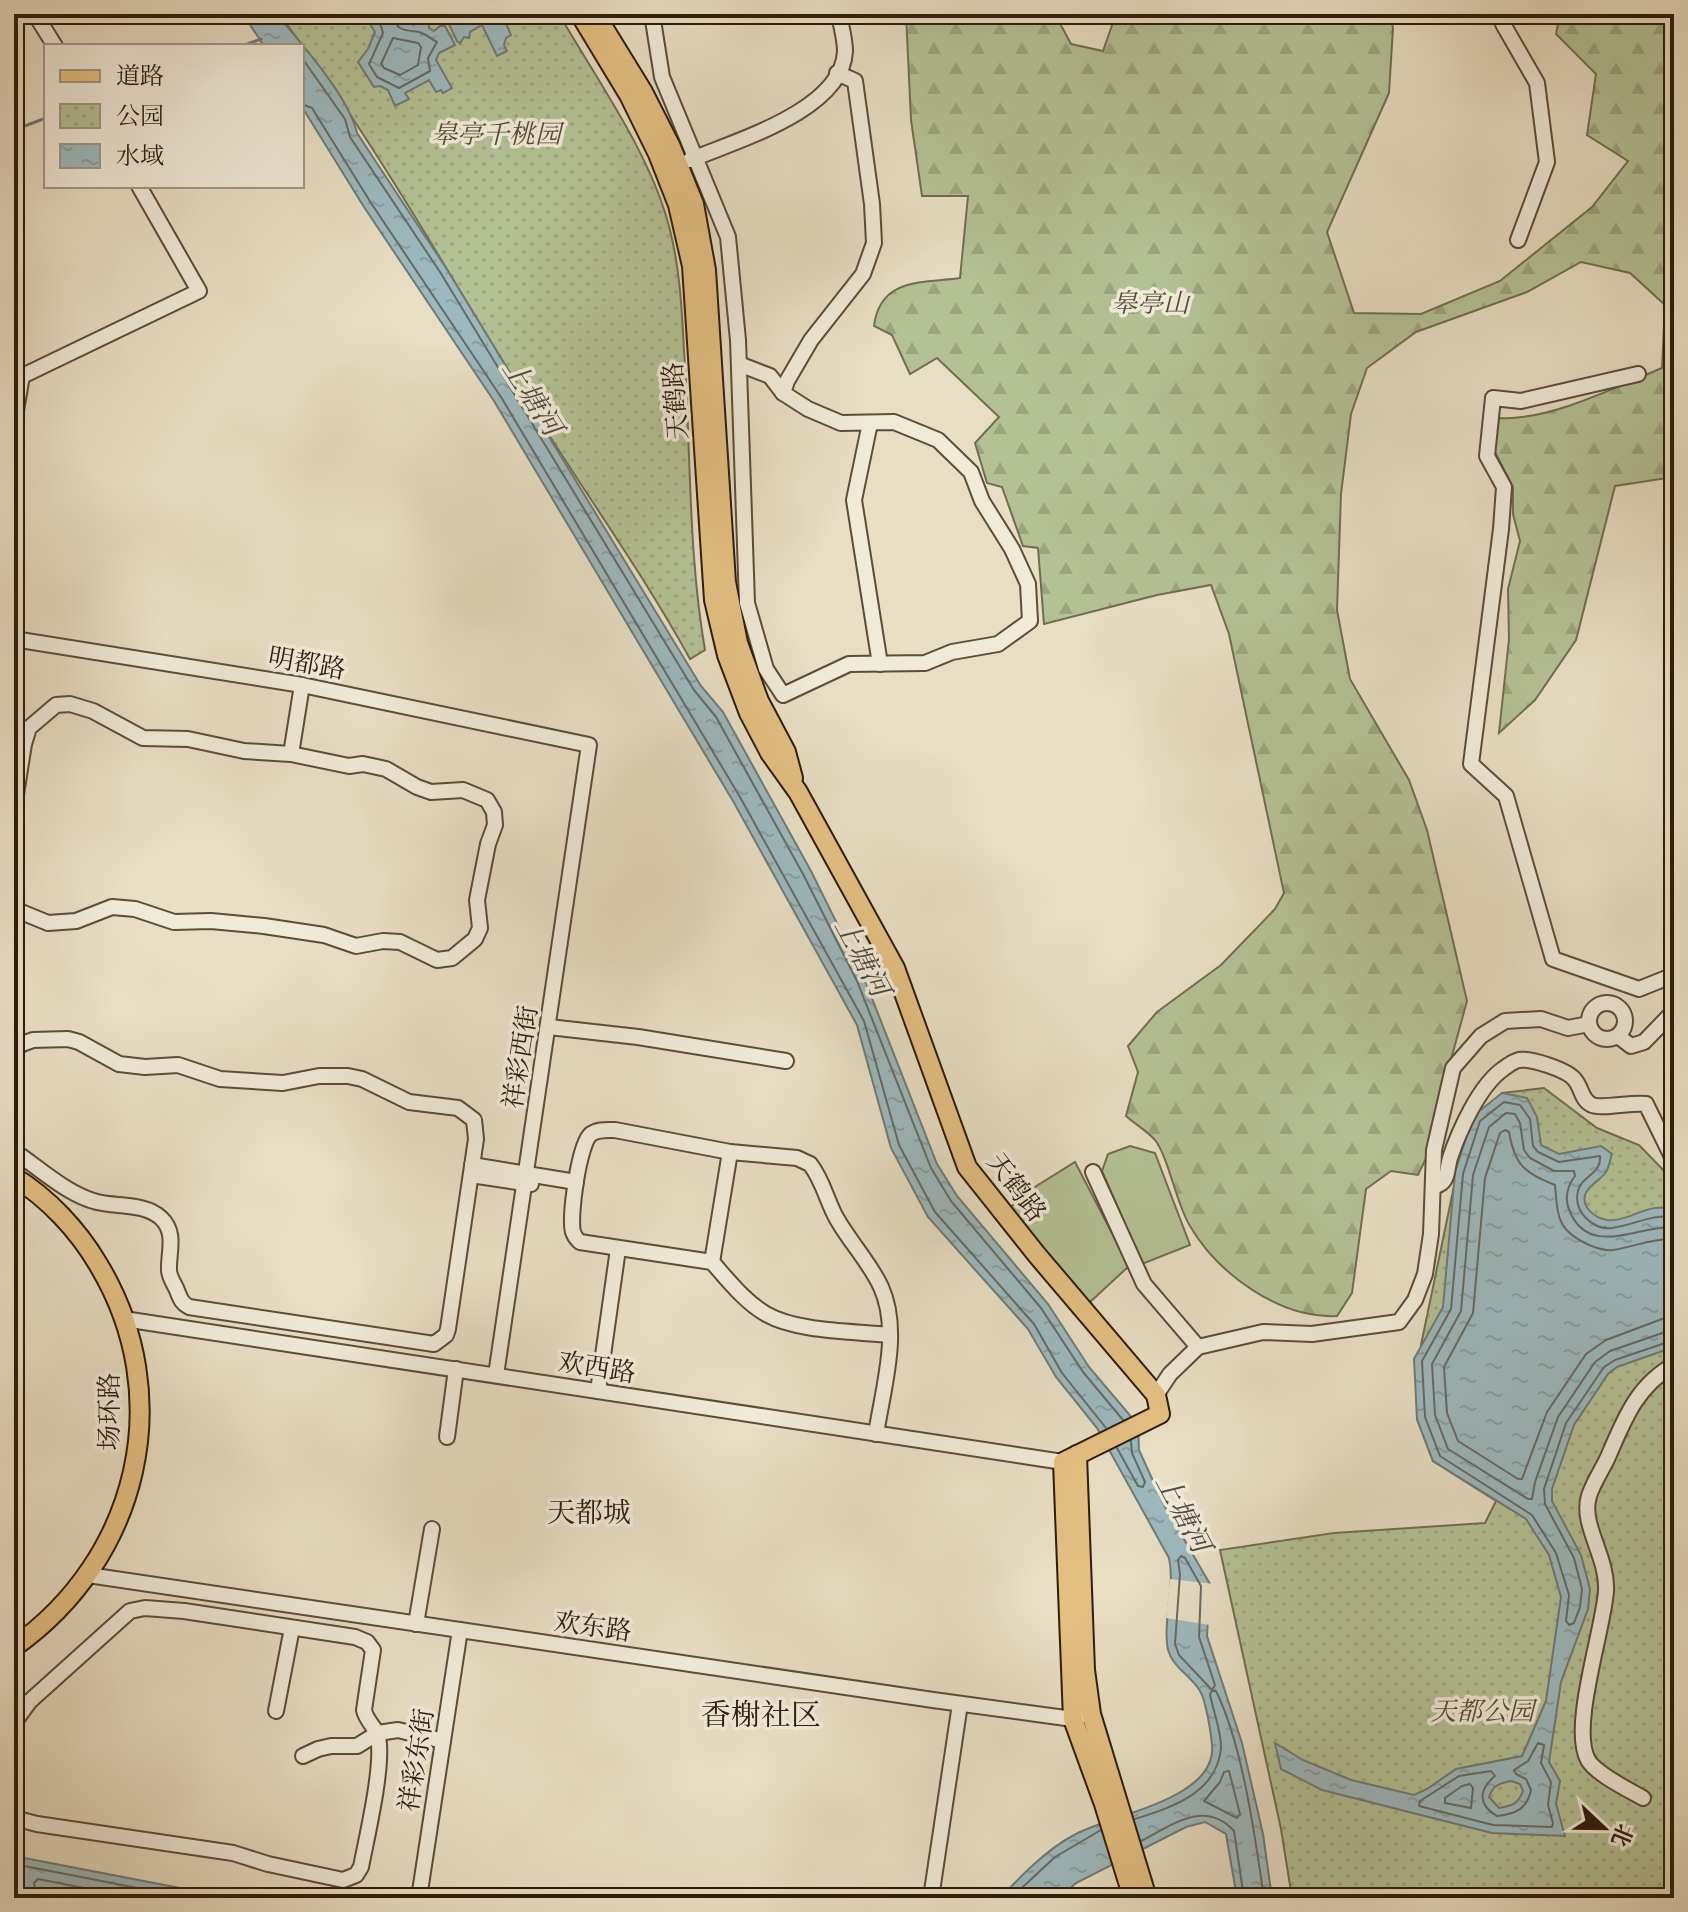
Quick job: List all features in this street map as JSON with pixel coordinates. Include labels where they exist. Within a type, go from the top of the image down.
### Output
[{"type":"main road","name":"天鹤路","points":[[580,14],[629,95],[658,154],[678,205],[692,266],[714,600],[727,655],[749,713],[770,753],[798,792],[895,968],[967,1167],[1156,1395]]},
{"type":"main road","name":"天鹤路","points":[[595,14],[687,162],[706,270],[726,582],[738,643],[759,701],[786,752],[798,792]]},
{"type":"main road","name":"场环路","points":[[14,1177],[47,1202],[73,1229],[108,1281],[124,1319],[138,1374],[140,1402],[136,1456],[119,1518],[88,1575],[51,1618],[14,1647]]},
{"type":"main road","points":[[1139,1892],[1082,1716],[1070,1459],[1160,1414],[1156,1395]]},
{"type":"street","points":[[35,14],[54,44]]},
{"type":"street","points":[[652,14],[662,77],[687,162],[728,237],[739,364],[747,603],[766,669],[783,695],[849,664],[925,663],[952,652],[998,644],[1030,621],[1028,584],[1012,549],[982,501],[971,472],[938,440],[894,422],[841,423],[808,409],[783,393],[770,376],[739,364]]},
{"type":"street","points":[[687,162],[798,114],[833,85],[845,53],[839,14]]},
{"type":"street","points":[[1503,14],[1503,24],[1537,83],[1547,162],[1518,240]]},
{"type":"street","points":[[783,393],[811,340],[863,274],[874,243],[872,204],[855,81],[837,73]]},
{"type":"street","points":[[14,422],[18,378],[199,291],[140,188]]},
{"type":"street","points":[[1638,374],[1521,401],[1493,398],[1487,456],[1504,487],[1471,764],[1506,796],[1553,959],[1639,989],[1674,975]]},
{"type":"street","points":[[870,423],[854,500],[880,664]]},
{"type":"street","name":"明都路","points":[[14,639],[302,685],[589,745]]},
{"type":"street","points":[[291,754],[302,685]]},
{"type":"street","points":[[14,807],[29,728],[56,705],[78,705],[143,738],[188,739],[244,751],[291,754],[349,766],[363,764],[386,769],[431,792],[463,790],[487,800],[494,812],[495,825],[477,900],[480,928],[475,939],[452,958],[437,960],[400,942],[383,941],[356,946],[324,935],[264,926],[211,921],[174,922],[135,909],[112,907],[76,921],[48,923],[14,909]]},
{"type":"street","name":"祥彩西街","points":[[496,1375],[589,745]]},
{"type":"street","points":[[1156,1395],[1170,1374],[1198,1347],[1263,1332],[1312,1334],[1399,1322],[1415,1300],[1425,1274],[1431,1234],[1434,1150],[1453,1068],[1481,1036],[1505,1021],[1541,1019],[1568,1028],[1593,1030],[1607,1039],[1618,1036],[1626,1020],[1621,1009],[1616,1005],[1598,1005],[1590,1014],[1593,1030]]},
{"type":"street","points":[[1618,1036],[1631,1046],[1644,1042],[1674,1011]]},
{"type":"street","points":[[549,1027],[638,1037],[786,1061]]},
{"type":"street","points":[[14,1050],[33,1040],[68,1039],[119,1064],[145,1067],[178,1065],[220,1079],[283,1083],[335,1075],[362,1079],[409,1102],[458,1108],[468,1113],[477,1128],[448,1329],[434,1344],[189,1307],[183,1304],[171,1280],[171,1242],[166,1224],[160,1217],[144,1209],[86,1199],[67,1190],[14,1151]]},
{"type":"street","points":[[1433,1187],[1446,1178],[1460,1130],[1478,1099],[1500,1071],[1517,1060],[1532,1060],[1568,1074],[1576,1081],[1584,1099],[1591,1104],[1601,1107],[1630,1102],[1646,1104],[1674,1161]]},
{"type":"street","points":[[876,1434],[889,1335],[890,1319],[880,1285],[836,1218],[810,1164],[797,1158],[730,1152],[602,1130],[593,1132],[587,1138],[575,1186],[572,1229],[575,1237],[587,1245],[712,1262],[768,1316],[797,1325],[889,1335]]},
{"type":"street","points":[[712,1262],[730,1152]]},
{"type":"street","points":[[472,1170],[575,1186]]},
{"type":"street","points":[[1093,1172],[1144,1284],[1198,1347]]},
{"type":"street","points":[[598,1391],[618,1249]]},
{"type":"street","name":"欢西路","points":[[124,1319],[876,1434],[1070,1459]]},
{"type":"street","points":[[302,1346],[304,1325]]},
{"type":"street","points":[[1643,1798],[1598,1770],[1589,1762],[1584,1746],[1582,1724],[1607,1578],[1605,1563],[1592,1533],[1588,1498],[1628,1412],[1657,1374],[1674,1365]]},
{"type":"street","points":[[447,1437],[456,1369]]},
{"type":"street","points":[[416,1624],[432,1529]]},
{"type":"street","name":"欢东路","points":[[88,1575],[960,1704],[1082,1716]]},
{"type":"street","points":[[184,1611],[187,1590]]},
{"type":"street","points":[[14,1723],[30,1701],[130,1611],[145,1608],[184,1611],[355,1637],[367,1642],[373,1650],[364,1710],[366,1719],[378,1733],[379,1757],[361,1867],[356,1875],[343,1880],[233,1853],[14,1818]]},
{"type":"street","points":[[276,1711],[292,1628]]},
{"type":"street","name":"祥彩东街","points":[[419,1898],[460,1630]]},
{"type":"street","points":[[931,1898],[960,1704]]},
{"type":"street","points":[[303,1756],[331,1746],[357,1746],[378,1733],[398,1730],[443,1741]]},
{"type":"green space","name":"皋亭千桃园","points":[[279,14],[559,14],[637,146],[670,230],[681,306],[693,539],[705,650],[690,659],[376,155]]},
{"type":"green space","name":"皋亭山","points":[[906,14],[1055,14],[1071,44],[1103,51],[1116,14],[1390,14],[1393,28],[1389,93],[1327,232],[1354,313],[1421,314],[1500,281],[1592,207],[1628,161],[1587,135],[1596,74],[1556,34],[1560,14],[1674,14],[1674,477],[1615,486],[1576,640],[1535,700],[1499,733],[1509,639],[1508,589],[1520,541],[1513,514],[1513,487],[1494,450],[1499,418],[1560,409],[1662,368],[1665,305],[1630,273],[1581,262],[1527,292],[1416,332],[1367,368],[1351,414],[1341,494],[1337,610],[1350,679],[1409,780],[1427,830],[1467,1001],[1444,1085],[1432,1146],[1418,1175],[1391,1171],[1366,1189],[1352,1293],[1337,1316],[1315,1315],[1273,1301],[1253,1290],[1217,1261],[1185,1217],[1155,1140],[1126,1116],[1138,1072],[1128,1046],[1157,1012],[1221,965],[1275,909],[1284,893],[1229,634],[1211,585],[1157,595],[1044,624],[1038,548],[1023,546],[1002,487],[987,483],[975,443],[999,417],[937,358],[910,374],[892,335],[874,326],[878,310],[894,291],[919,282],[960,278],[968,196],[922,196],[911,120]]},
{"type":"green space","name":"天都公园","points":[[1544,1088],[1597,1128],[1639,1145],[1674,1181],[1674,1898],[1292,1898],[1281,1829],[1220,1550],[1334,1533],[1485,1523],[1496,1501],[1433,1461],[1417,1419],[1421,1345],[1460,1157],[1502,1093]]},
{"type":"green space","points":[[1130,1146],[1155,1153],[1190,1245],[1142,1264],[1102,1171],[1108,1154]]},
{"type":"green space","points":[[1075,1162],[1129,1266],[1089,1303],[1009,1210],[1019,1197]]},
{"type":"water","points":[[243,14],[277,14],[302,44],[263,44]]},
{"type":"water","points":[[364,14],[399,14],[405,22],[414,25],[423,19],[429,21],[429,28],[434,31],[445,26],[455,45],[439,53],[436,60],[452,88],[443,93],[441,90],[436,92],[429,80],[405,93],[409,99],[395,106],[388,90],[374,87],[358,62],[375,32]]},
{"type":"water","points":[[456,14],[502,14],[511,35],[504,45],[507,51],[497,56],[482,25],[470,32],[469,38],[464,37],[460,43],[457,41],[448,22]]},
{"type":"water","points":[[304,47],[344,103],[357,133],[446,268],[701,686],[723,712],[811,871],[864,978],[937,1164],[957,1196],[1048,1304],[1089,1367],[1138,1425],[1139,1450],[1164,1505],[1210,1584],[1207,1636],[1242,1743],[1263,1834],[1272,1898],[1237,1898],[1226,1834],[1205,1822],[1186,1827],[1076,1883],[1059,1898],[1000,1898],[1064,1841],[1180,1792],[1198,1779],[1209,1764],[1212,1745],[1202,1696],[1168,1651],[1169,1558],[1097,1428],[1056,1377],[1028,1329],[928,1217],[891,1148],[857,1025],[733,801],[494,401],[364,207],[304,110]]},
{"type":"water","points":[[1502,1093],[1527,1098],[1537,1117],[1541,1145],[1559,1154],[1601,1146],[1612,1154],[1606,1172],[1585,1195],[1585,1204],[1594,1215],[1615,1220],[1656,1208],[1674,1210],[1674,1347],[1617,1367],[1608,1374],[1574,1425],[1552,1489],[1552,1501],[1581,1555],[1590,1589],[1588,1609],[1561,1682],[1549,1762],[1560,1781],[1556,1804],[1565,1836],[1492,1833],[1322,1790],[1281,1769],[1275,1743],[1303,1760],[1351,1780],[1414,1795],[1456,1769],[1522,1756],[1546,1701],[1561,1597],[1549,1555],[1526,1519],[1433,1461],[1417,1419],[1414,1359],[1443,1307],[1455,1172],[1473,1116]],"holes":[[[1511,1781],[1520,1784],[1523,1791],[1517,1802],[1511,1805],[1499,1808],[1489,1797],[1500,1784]]]},
{"type":"water","points":[[14,1856],[232,1898],[36,1898],[14,1893]]},
{"type":"pier","points":[[1170,1579],[1214,1584],[1210,1625],[1166,1618]]},
{"type":"waterway","points":[[247,44],[261,39]]},
{"type":"waterway","points":[[14,130],[44,119]]},
{"type":"district","name":"天都城","points":[[589,1512]]},
{"type":"district","name":"香榭社区","points":[[761,1715]]},
{"type":"water label","name":"上塘河","points":[[533,397]]},
{"type":"water label","name":"上塘河","points":[[863,957]]},
{"type":"water label","name":"上塘河","points":[[1184,1513]]}]
